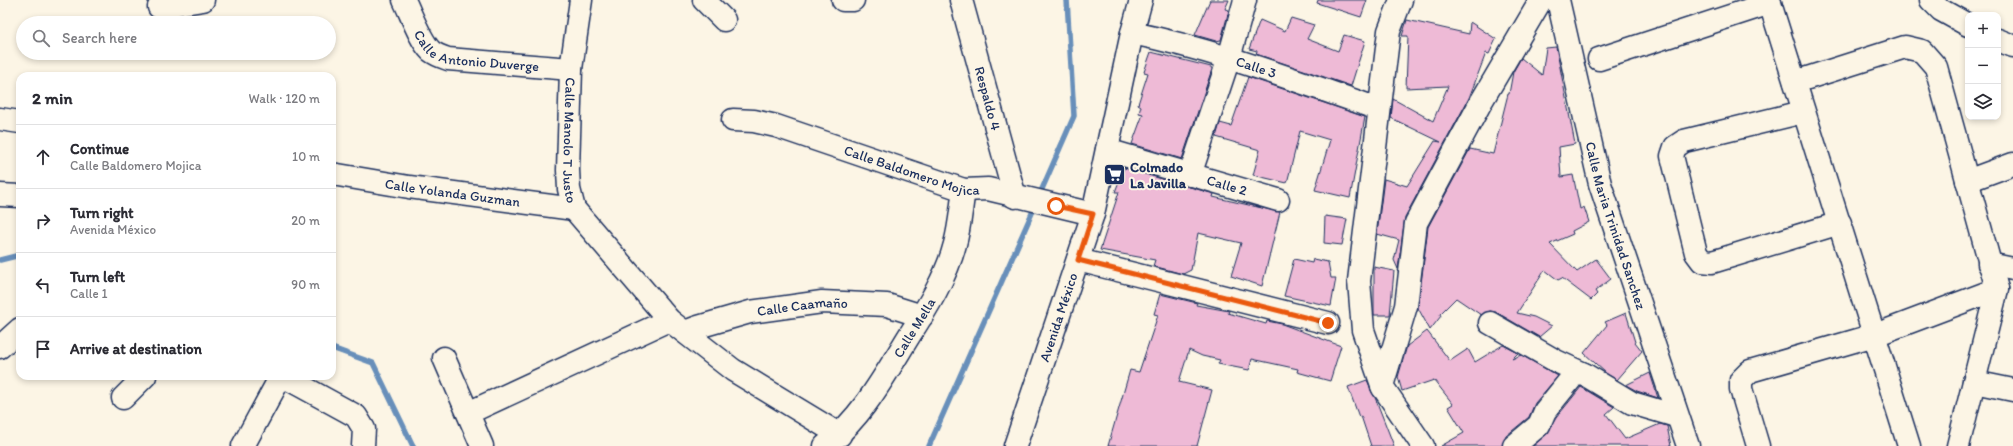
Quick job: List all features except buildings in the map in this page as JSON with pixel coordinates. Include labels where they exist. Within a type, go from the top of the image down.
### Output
[{"type":"street","points":[[159,7],[203,0]]},
{"type":"street","name":"Calle Antonio Duverge","points":[[404,0],[426,43],[431,50],[439,56],[448,59],[572,69]]},
{"type":"street","name":"Calle Manolo T Justo","points":[[581,0],[572,69],[568,170],[569,189],[574,209],[677,326],[733,370],[832,440]]},
{"type":"street","points":[[704,0],[724,20]]},
{"type":"street","points":[[843,0],[853,0]]},
{"type":"street","name":"Respaldo 4","points":[[961,0],[1015,197]]},
{"type":"street","name":"Avenida México","points":[[1015,446],[1093,214],[1132,34],[1141,0]]},
{"type":"street","points":[[1190,175],[1229,58],[1245,0]]},
{"type":"street","points":[[1401,0],[1389,31],[1359,281],[1363,330],[1382,386],[1408,446]]},
{"type":"street","points":[[1382,386],[1406,306],[1416,223],[1481,102],[1541,0]]},
{"type":"street","name":"Calle Maria Trinidad Sanchez","points":[[1558,0],[1600,184],[1676,416],[1688,446]]},
{"type":"street","points":[[1931,0],[1941,10],[1965,23]]},
{"type":"street","points":[[1599,59],[1769,1],[1875,335],[1908,446]]},
{"type":"street","name":"Calle 3","points":[[1132,34],[1159,39],[1229,58],[1379,109]]},
{"type":"street","points":[[2001,41],[2013,46]]},
{"type":"street","points":[[1795,82],[1905,47],[1922,51],[1936,67],[1996,289],[1958,446]]},
{"type":"street","points":[[1804,112],[1684,141],[1674,147],[1672,156],[1696,253],[1702,261],[1712,262],[1840,223]]},
{"type":"street","points":[[0,119],[16,121]]},
{"type":"street","name":"Calle Baldomero Mojica","points":[[733,120],[754,121],[776,126],[964,190],[988,189],[1015,197],[1093,214]]},
{"type":"street","name":"Calle 2","points":[[1107,150],[1278,200]]},
{"type":"street","points":[[1967,181],[2013,164]]},
{"type":"street","name":"Calle Yolanda Guzman","points":[[336,175],[409,187],[574,209]]},
{"type":"street","name":"Calle Mella","points":[[832,440],[867,402],[922,316],[940,282],[955,245],[964,190]]},
{"type":"street","points":[[0,195],[16,196]]},
{"type":"street","points":[[1078,260],[1328,323]]},
{"type":"street","points":[[1989,264],[2013,268]]},
{"type":"street","points":[[1758,446],[1741,389],[1740,380],[1750,370],[1875,335],[1996,289]]},
{"type":"street","name":"Calle Caamaño","points":[[468,413],[677,326],[698,327],[750,312],[822,302],[887,304],[922,316]]},
{"type":"street","points":[[1490,323],[1556,361],[1584,374],[1632,403],[1676,416]]},
{"type":"street","points":[[0,347],[16,333]]},
{"type":"street","points":[[444,358],[482,446]]},
{"type":"street","points":[[1514,446],[1539,425],[1545,411],[1574,375],[1584,374]]},
{"type":"street","points":[[123,398],[141,380]]},
{"type":"street","points":[[244,446],[280,380]]},
{"type":"street","points":[[289,380],[356,416],[364,429],[363,446]]},
{"type":"street","points":[[1974,382],[2013,390]]},
{"type":"street","points":[[1382,386],[1422,446]]},
{"type":"waterway","points":[[1039,196],[1074,116],[1067,0]]},
{"type":"waterway","points":[[929,446],[1036,204]]},
{"type":"waterway","points":[[0,260],[16,256]]},
{"type":"waterway","points":[[336,349],[373,363],[413,446]]},
{"type":"place","name":"Colmado La Javilla","points":[[1114,175]]},
{"type":"route","points":[[1056,206],[1093,214],[1078,260],[1328,323]]}]
